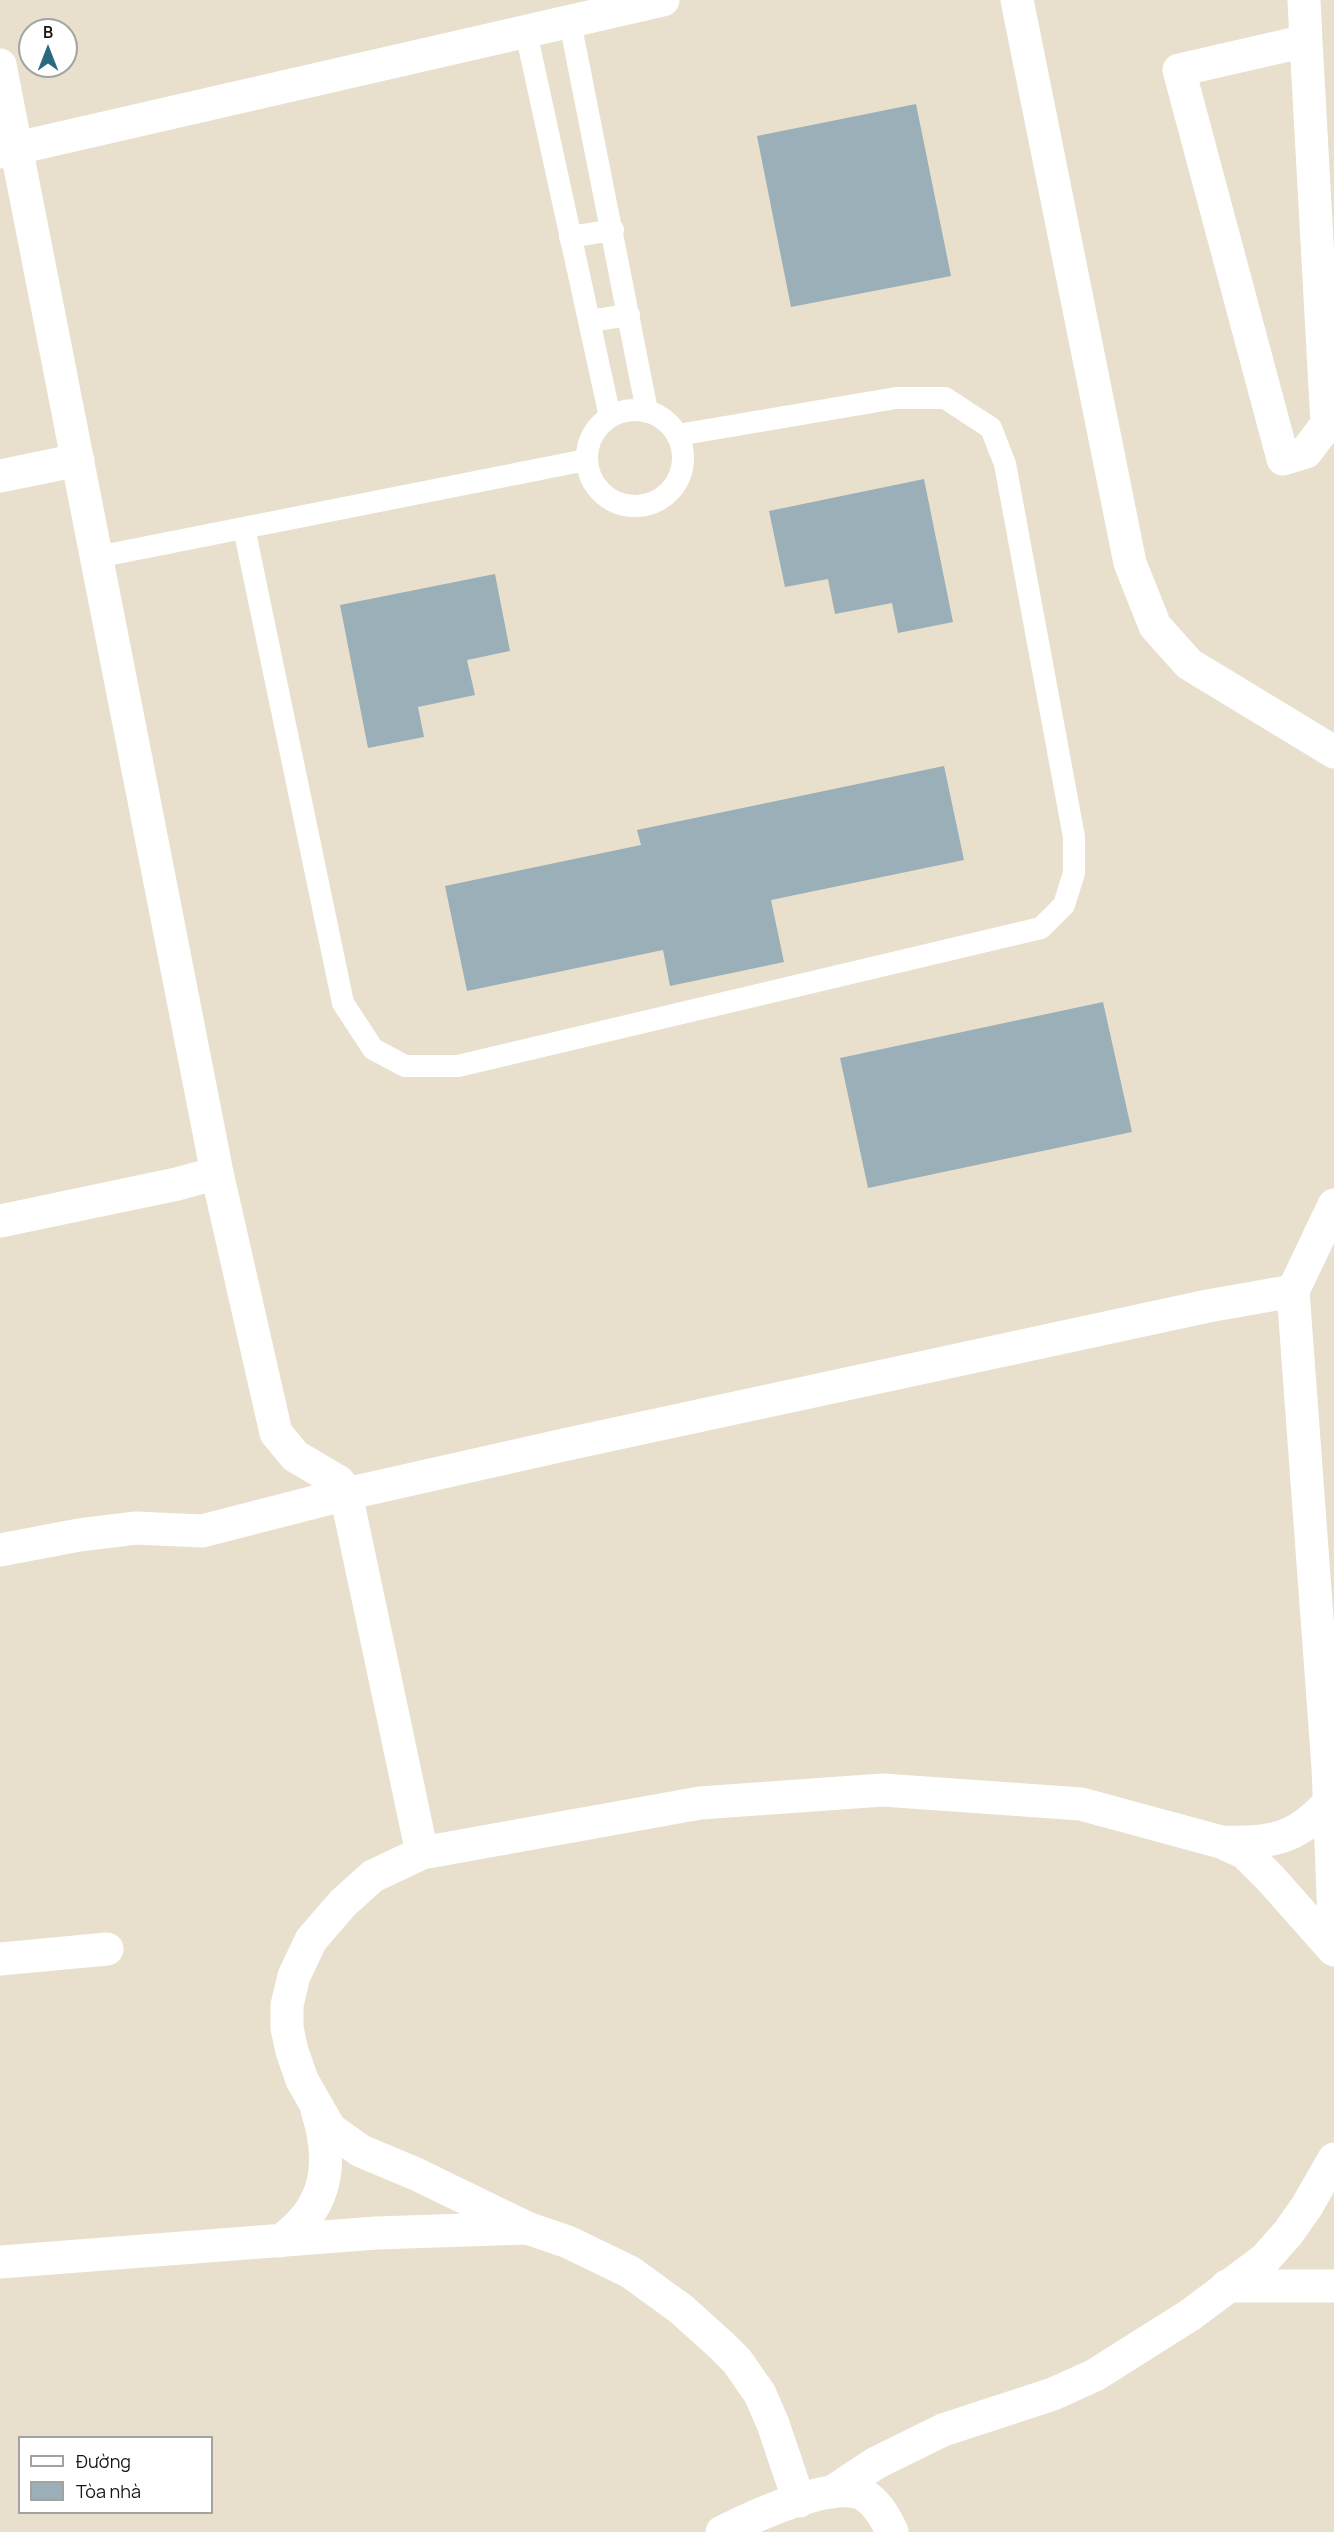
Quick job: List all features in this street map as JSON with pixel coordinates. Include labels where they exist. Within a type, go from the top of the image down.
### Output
[{"type":"street","points":[[9,151],[663,0]]},
{"type":"street","points":[[1017,0],[1130,563],[1155,626],[1189,664],[1334,752]]},
{"type":"street","points":[[1304,0],[1327,424],[1306,452],[1283,459],[1179,70],[1306,41]]},
{"type":"street","points":[[0,65],[9,151],[78,460],[217,1173],[276,1433],[296,1456],[339,1482],[346,1494],[422,1854]]},
{"type":"street","points":[[0,476],[78,460]]},
{"type":"street","points":[[0,1221],[177,1184],[217,1173]]},
{"type":"street","points":[[1334,1205],[1293,1291],[1329,1802],[1334,1920]]},
{"type":"street","points":[[0,1551],[79,1535],[136,1528],[202,1531],[346,1494],[568,1444],[1208,1306],[1293,1291]]},
{"type":"street","points":[[280,2241],[296,2230],[306,2219],[323,2186],[327,2150],[317,2108],[295,2060],[288,2028],[288,2005],[294,1976],[311,1940],[343,1903],[373,1876],[422,1854],[700,1803],[883,1790],[1081,1804],[1221,1842],[1245,1854],[1334,1950]]},
{"type":"street","points":[[1221,1842],[1253,1843],[1279,1839],[1314,1820],[1329,1802]]},
{"type":"street","points":[[0,1959],[107,1949]]},
{"type":"street","points":[[317,2108],[330,2128],[361,2151],[416,2174],[527,2228],[568,2242],[630,2272],[681,2309],[736,2361],[760,2394],[773,2424],[798,2501]]},
{"type":"street","points":[[722,2532],[759,2513],[832,2492],[876,2463],[943,2430],[1053,2394],[1095,2375],[1190,2315],[1265,2259],[1288,2233],[1307,2206],[1334,2159]]},
{"type":"street","points":[[0,2262],[376,2233],[527,2228]]},
{"type":"street","points":[[1227,2286],[1334,2286]]},
{"type":"street","points":[[832,2492],[862,2494],[887,2520],[891,2532]]},
{"type":"lane","points":[[570,22],[647,411]]},
{"type":"lane","points":[[525,32],[610,417]]},
{"type":"lane","points":[[570,237],[613,230]]},
{"type":"lane","points":[[589,321],[629,315]]},
{"type":"lane","points":[[244,528],[343,1003],[373,1049],[405,1066],[458,1066],[1041,928],[1064,905],[1074,873],[1074,837],[1005,464],[991,428],[945,398],[896,398],[678,435]]},
{"type":"lane","points":[[628,410],[647,411],[665,420],[678,435],[684,453],[682,473],[673,490],[657,502],[638,507],[619,505],[602,495],[591,479],[586,460],[588,443],[597,428],[610,417],[628,410]]},
{"type":"lane","points":[[97,557],[586,460]]},
{"type":"building","points":[[916,104],[951,276],[791,307],[757,136]]},
{"type":"building","points":[[924,479],[953,622],[898,633],[892,603],[835,614],[828,579],[785,587],[769,511]]},
{"type":"building","points":[[495,574],[510,651],[467,660],[475,695],[418,707],[424,737],[368,748],[340,605]]},
{"type":"building","points":[[944,766],[964,860],[771,900],[784,962],[670,986],[663,950],[467,991],[445,886],[641,845],[637,830]]},
{"type":"building","points":[[1103,1002],[1132,1132],[868,1188],[840,1058]]}]
